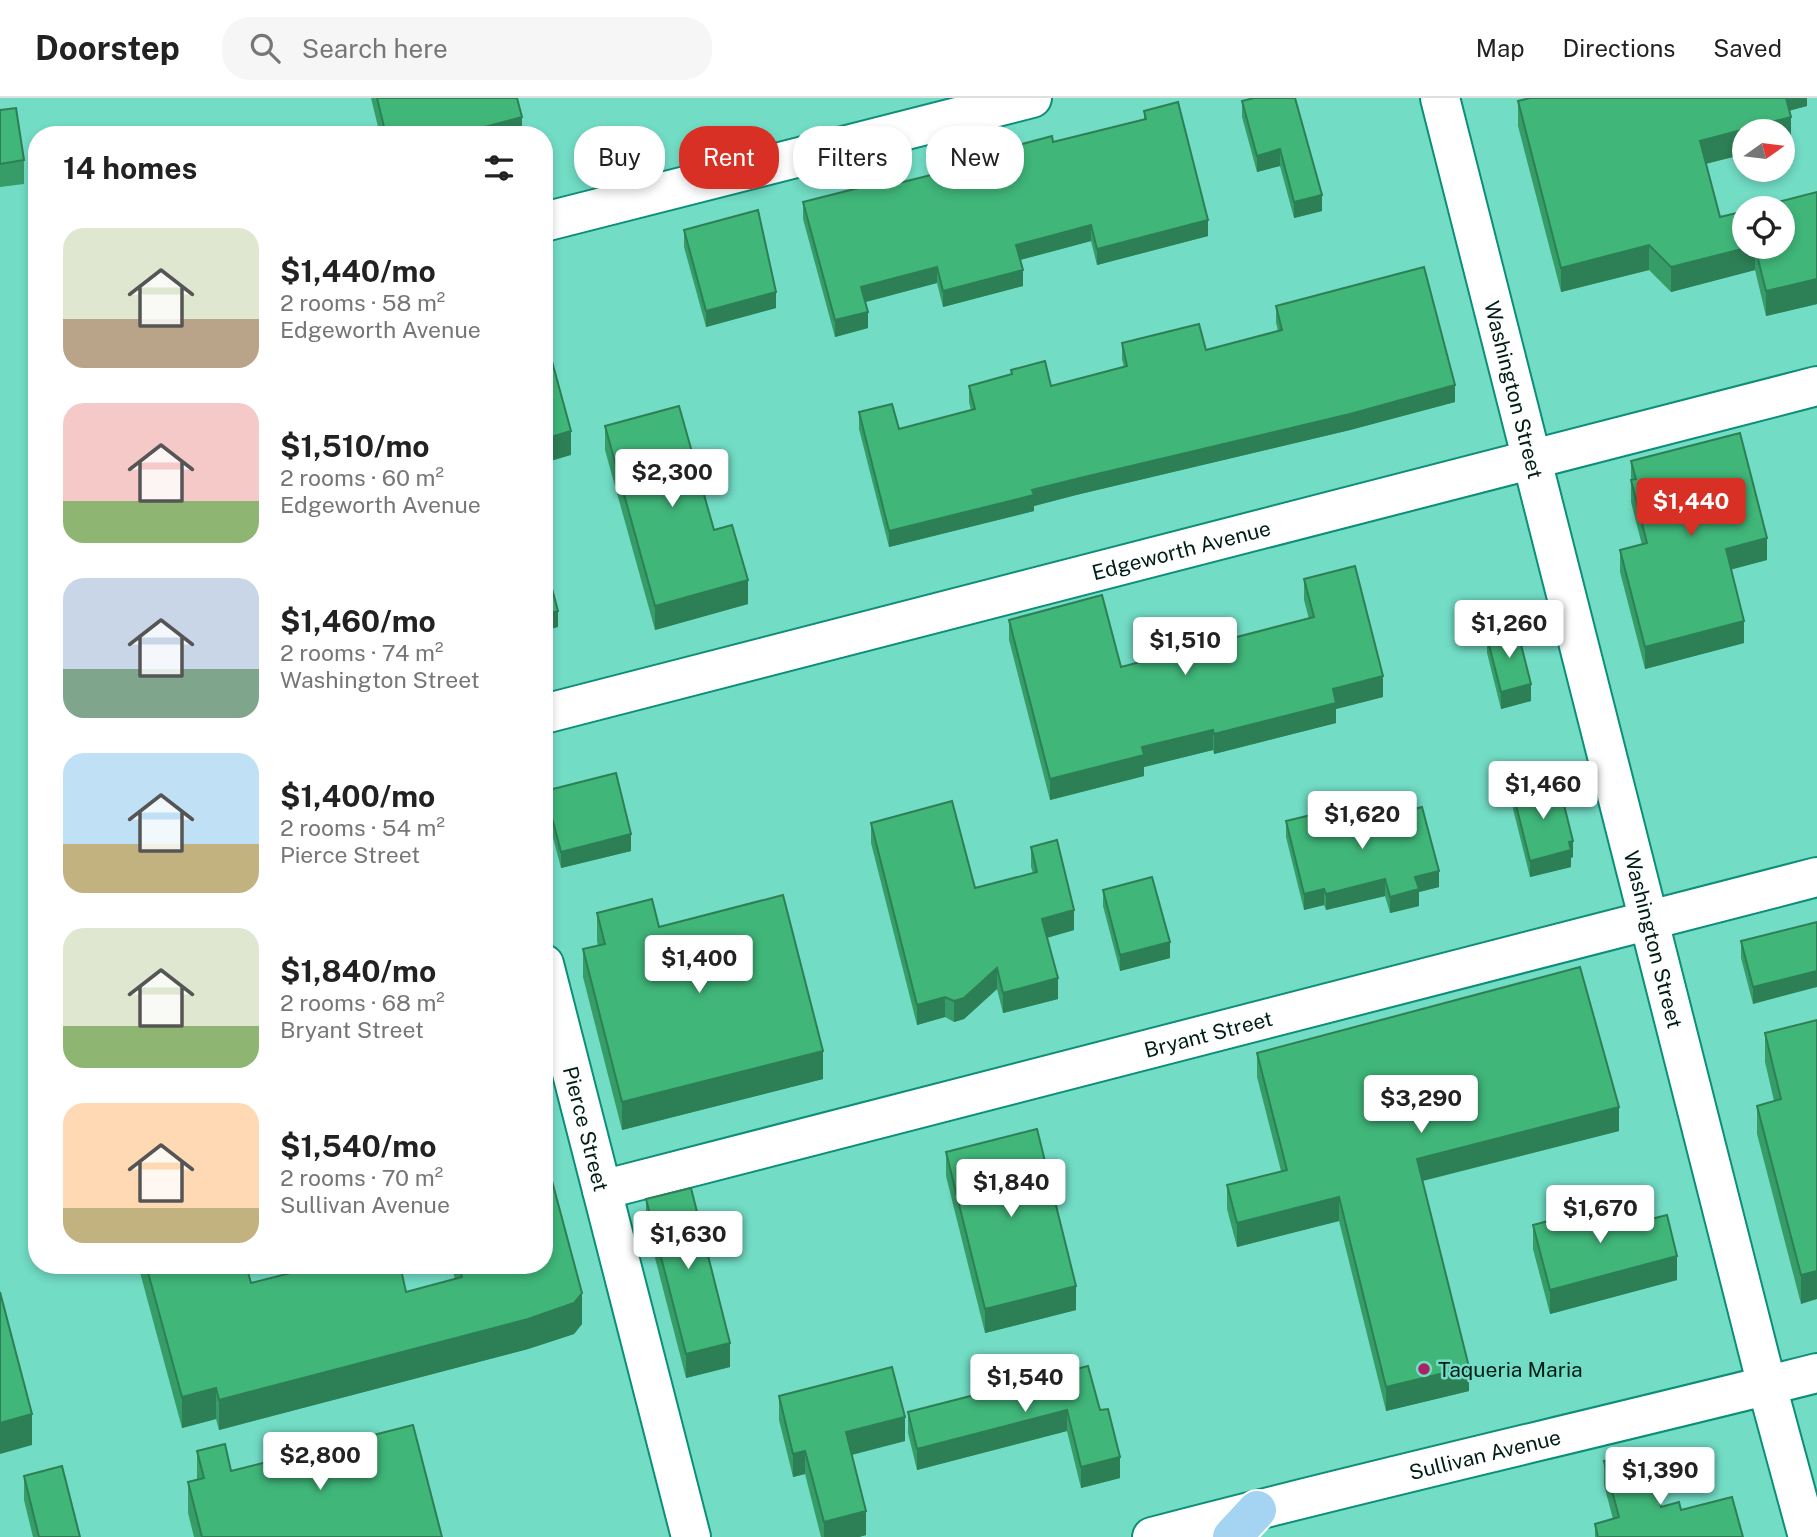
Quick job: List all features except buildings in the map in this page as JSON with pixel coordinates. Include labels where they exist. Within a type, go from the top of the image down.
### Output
[{"type":"street","points":[[553,220],[1032,98]]},
{"type":"street","name":"Washington Street","points":[[1440,98],[1767,1386],[1808,1537]]},
{"type":"street","name":"Edgeworth Avenue","points":[[553,713],[1817,386]]},
{"type":"street","name":"Bryant Street","points":[[602,1190],[1817,877]]},
{"type":"street","name":"Pierce Street","points":[[553,999],[691,1537]]},
{"type":"street","name":"Sullivan Avenue","points":[[1152,1537],[1244,1523],[1817,1373]]},
{"type":"place","name":"Taqueria Maria","points":[[1424,1369]]}]
